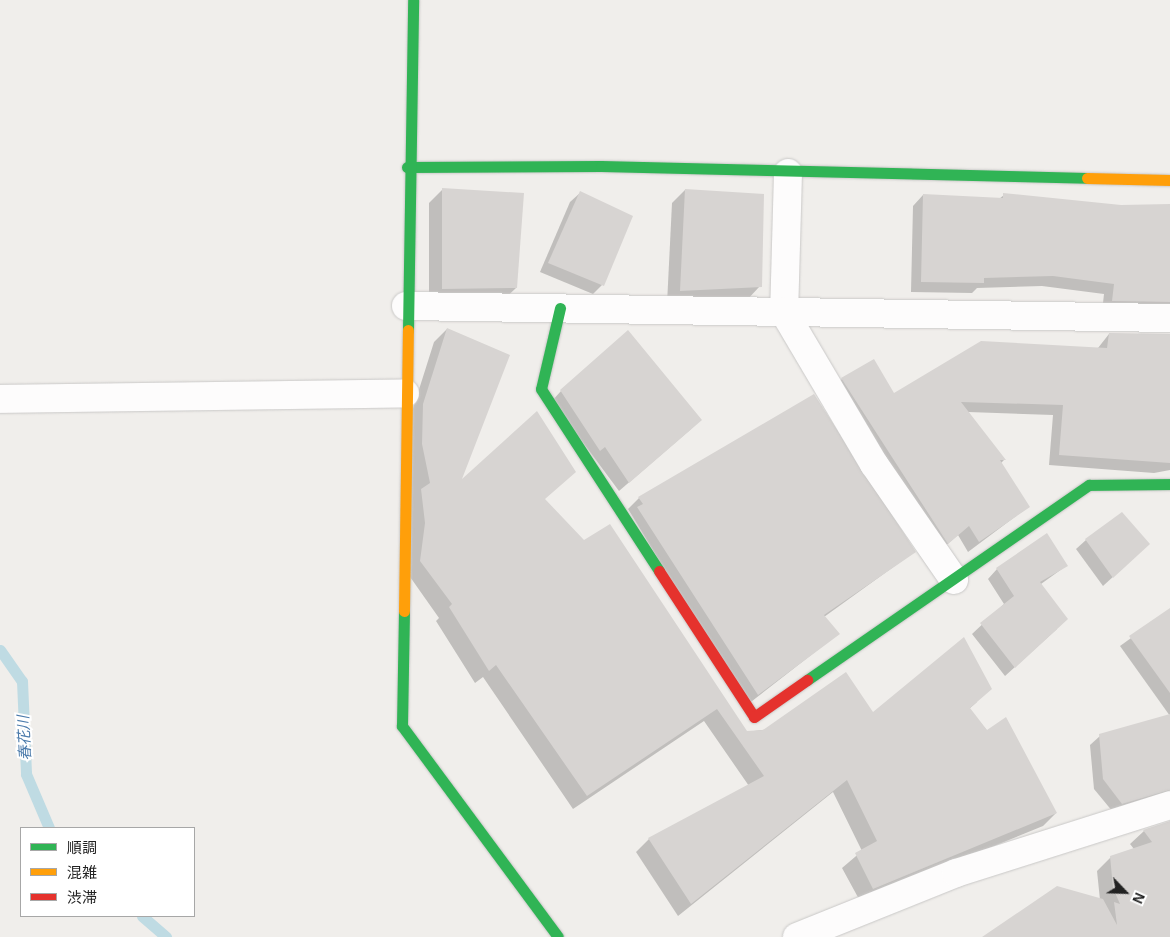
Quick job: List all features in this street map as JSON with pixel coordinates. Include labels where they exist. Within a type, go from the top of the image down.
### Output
[{"type":"street","points":[[414,0],[407,167],[402,726],[558,937]]},
{"type":"street","points":[[407,167],[601,166],[788,173],[1170,180]]},
{"type":"street","points":[[788,173],[784,312],[874,464],[954,580]]},
{"type":"street","points":[[406,306],[784,312],[937,311],[1170,318]]},
{"type":"street","points":[[560,308],[541,389],[754,716],[954,580],[1089,485],[1170,484]]},
{"type":"street","points":[[0,399],[405,393]]},
{"type":"street","points":[[797,937],[956,873],[1170,805]]},
{"type":"building","points":[[442,188],[524,193],[517,288],[442,289]]},
{"type":"building","points":[[685,189],[764,194],[762,287],[680,291]]},
{"type":"building","points":[[580,191],[633,216],[604,286],[548,263]]},
{"type":"building","points":[[1003,193],[1121,205],[1170,204],[1170,302],[1112,301],[1114,284],[1053,276],[984,278],[984,283],[921,282],[923,194],[1003,198]]},
{"type":"building","points":[[447,328],[510,355],[462,479],[537,411],[576,472],[545,499],[584,540],[610,524],[747,731],[763,730],[846,672],[873,712],[964,637],[992,689],[970,708],[987,730],[1006,717],[1057,813],[873,889],[855,853],[877,841],[847,780],[691,904],[648,838],[764,776],[717,709],[587,796],[496,665],[489,671],[449,607],[452,604],[420,561],[425,523],[421,489],[430,483],[422,444],[423,404]]},
{"type":"building","points":[[628,330],[702,420],[629,483],[605,447],[600,451],[560,390]]},
{"type":"building","points":[[1109,333],[1170,334],[1170,463],[1059,455],[1063,405],[961,402],[1006,460],[1000,460],[1030,507],[979,542],[969,526],[948,544],[841,378],[874,359],[894,393],[981,341],[1107,348]]},
{"type":"building","points":[[814,394],[916,552],[824,615],[840,634],[758,695],[637,507],[643,504],[638,497]]},
{"type":"building","points":[[1122,512],[1150,544],[1113,578],[1085,539]]},
{"type":"building","points":[[1047,533],[1068,566],[1040,582],[1068,619],[1015,668],[980,623],[1014,596],[996,568]]},
{"type":"building","points":[[1170,608],[1170,693],[1129,636]]},
{"type":"building","points":[[1170,714],[1170,790],[1122,804],[1103,779],[1099,734]]},
{"type":"building","points":[[1170,821],[1170,937],[982,937],[1057,886],[1103,899],[1117,925],[1114,902],[1120,904],[1113,888],[1110,856],[1152,842],[1143,830]]},
{"type":"waterway","name":"春花川","points":[[0,650],[22,681],[26,774],[49,827]]},
{"type":"waterway","name":"春花川","points":[[143,917],[166,937]]},
{"type":"traffic: fast","points":[[408,330],[413,0]]},
{"type":"traffic: fast","points":[[407,167],[601,166],[1087,178]]},
{"type":"traffic: fast","points":[[560,308],[541,389],[659,571]]},
{"type":"traffic: fast","points":[[807,680],[1089,485],[1170,484]]},
{"type":"traffic: fast","points":[[404,611],[402,726],[558,937]]},
{"type":"traffic: slow","points":[[1087,178],[1170,180]]},
{"type":"traffic: slow","points":[[404,611],[408,330]]},
{"type":"traffic: jam","points":[[659,571],[754,717],[807,680]]}]
